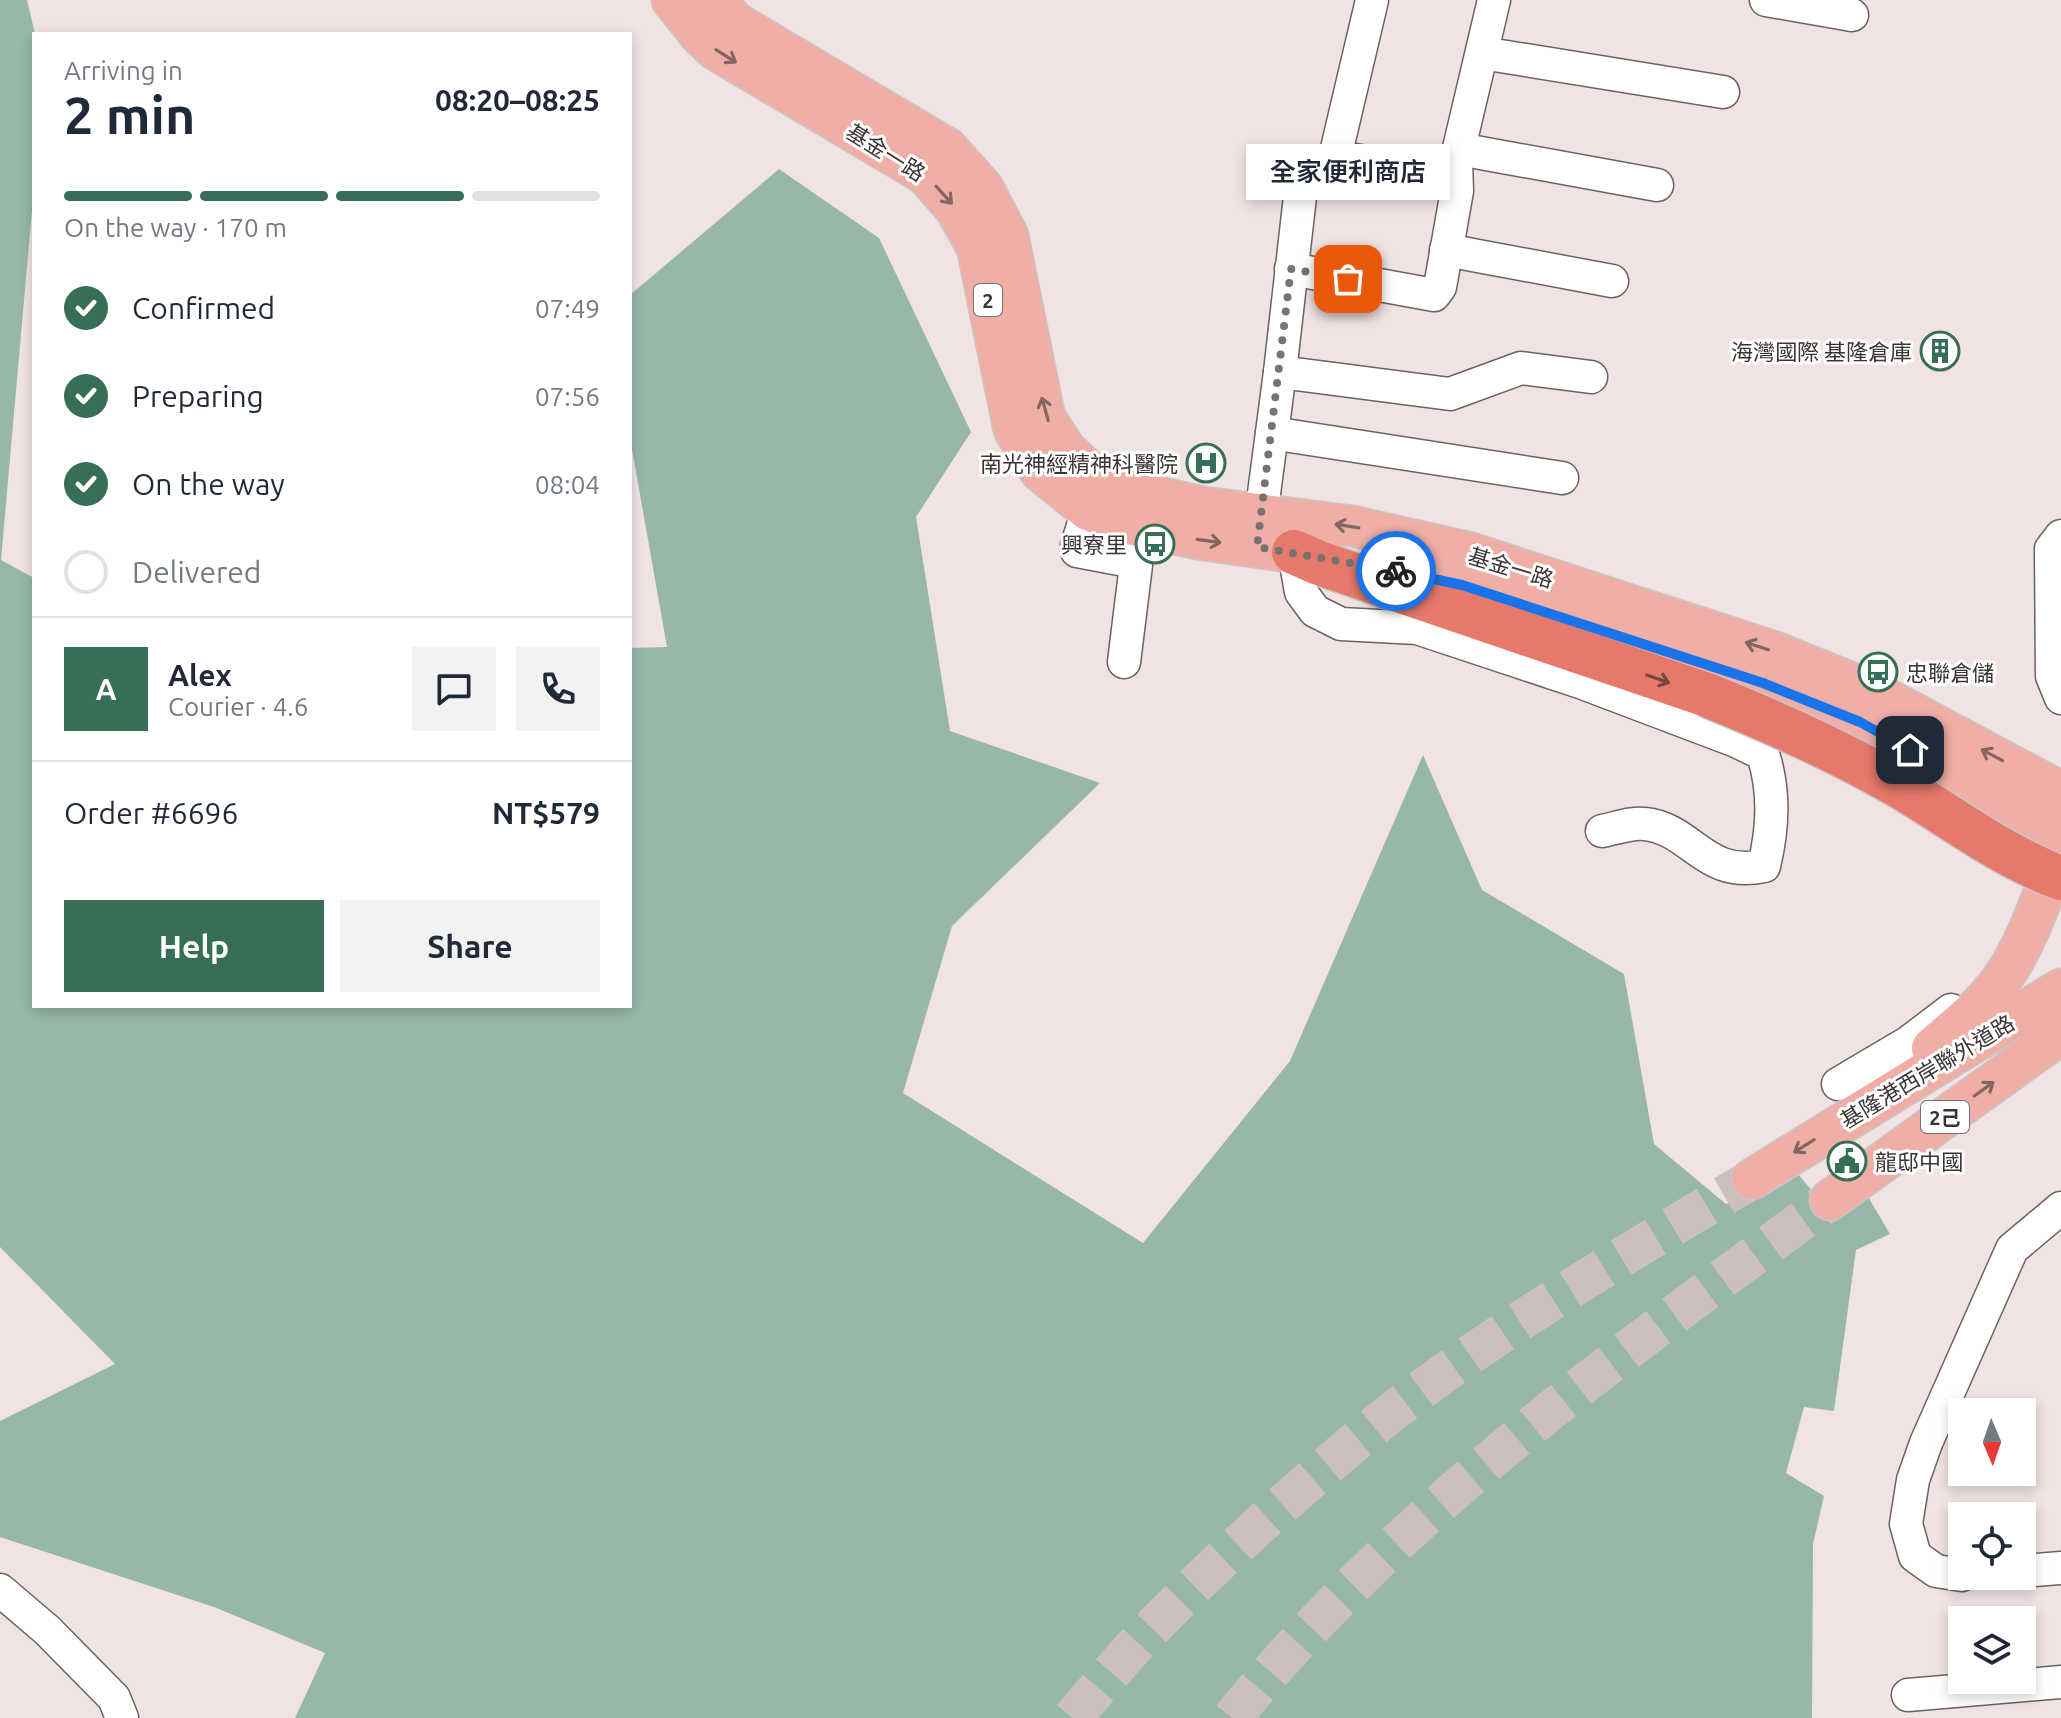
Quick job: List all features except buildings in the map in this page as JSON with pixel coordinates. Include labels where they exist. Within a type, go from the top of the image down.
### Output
[{"type":"highway","points":[[1277,533],[1319,563],[1707,695],[1774,722],[1856,761],[2012,855],[2056,886]]},
{"type":"main road","name":"基金一路","points":[[672,0],[716,50],[925,174],[955,208],[977,247],[1014,430],[1040,471],[1088,510],[1115,521],[1198,539],[1277,533]]},
{"type":"main road","name":"基金一路","points":[[714,0],[736,23],[947,148],[983,188],[1008,236],[1045,418],[1066,450],[1100,482],[1203,507],[1277,533],[1462,585],[1763,683],[1874,692],[2061,792]]},
{"type":"main road","name":"基金一路","points":[[1817,687],[1860,722],[2061,832]]},
{"type":"main road","points":[[1847,1099],[1985,1000],[2014,959],[2056,886],[2061,849]]},
{"type":"main road","name":"基隆港西岸聯外道路","points":[[1752,1179],[1847,1099],[2061,989]]},
{"type":"main road","name":"基隆港西岸聯外道路","points":[[1830,1200],[2061,1034]]},
{"type":"street","points":[[1335,157],[1372,0]]},
{"type":"street","points":[[1291,269],[1434,295],[1440,287],[1457,191],[1458,155],[1494,0]]},
{"type":"street","points":[[1766,0],[1852,15]]},
{"type":"street","points":[[1482,53],[1723,92]]},
{"type":"street","points":[[1602,831],[1644,824],[1672,834],[1710,860],[1743,871],[1764,866],[1772,831],[1770,777],[1763,754],[1580,682],[1417,628],[1341,624],[1315,611],[1301,592],[1277,533],[1272,433],[1302,179],[1335,157],[1434,172],[1458,155],[1657,185]]},
{"type":"street","points":[[1446,250],[1612,281]]},
{"type":"street","points":[[1280,372],[1450,394],[1521,368],[1591,377]]},
{"type":"street","points":[[1272,433],[1562,478]]},
{"type":"street","points":[[1088,510],[1077,551],[1130,561],[1136,565],[1124,662]]},
{"type":"street","points":[[2061,536],[2051,549],[2052,676],[2061,698]]},
{"type":"street","points":[[1817,687],[1893,793],[1932,829],[1963,852],[1996,870],[2056,886]]},
{"type":"street","points":[[1948,1573],[1936,1571],[1915,1556],[1906,1524],[1913,1480],[1926,1443],[2012,1249],[2056,1220]]},
{"type":"street","points":[[2036,1570],[2061,1568]]},
{"type":"street","points":[[0,1590],[47,1630],[114,1698],[122,1718]]},
{"type":"street","points":[[1908,1695],[2061,1682]]},
{"type":"green space","points":[[0,0],[27,0],[35,32],[32,32],[32,211],[1,560],[32,577],[32,1008],[632,1008],[632,648],[667,647],[632,449],[632,293],[779,169],[879,238],[971,432],[916,517],[950,731],[1100,783],[952,926],[903,1093],[1143,1243],[1290,1061],[1423,755],[1482,890],[1624,974],[1654,1144],[1726,1204],[1797,1173],[1836,1219],[1867,1195],[1890,1234],[1856,1250],[1834,1411],[1804,1407],[1786,1473],[1824,1496],[1813,1544],[1812,1718],[295,1718],[325,1653],[214,1607],[0,1537],[0,1421],[115,1364],[0,1247]]},
{"type":"tunnel","points":[[1072,1718],[1135,1646],[1193,1587],[1296,1493],[1396,1409],[1545,1305],[1752,1179]]},
{"type":"tunnel","points":[[1232,1718],[1296,1644],[1438,1506],[1592,1378],[1830,1200]]},
{"type":"way so far","points":[[1348,279],[1291,269],[1257,547],[1396,571]]},
{"type":"place","name":"全家便利商店","points":[[1348,279]]},
{"type":"place","name":"海灣國際 基隆倉庫","points":[[1940,351]]},
{"type":"place","name":"南光神經精神科醫院","points":[[1206,463]]},
{"type":"place","name":"興寮里","points":[[1155,544]]},
{"type":"place","name":"忠聯倉儲","points":[[1878,672]]},
{"type":"place","name":"龍邸中國","points":[[1847,1161]]},
{"type":"route","points":[[1396,571],[1462,585],[1763,683],[1860,722],[1910,750]]}]
